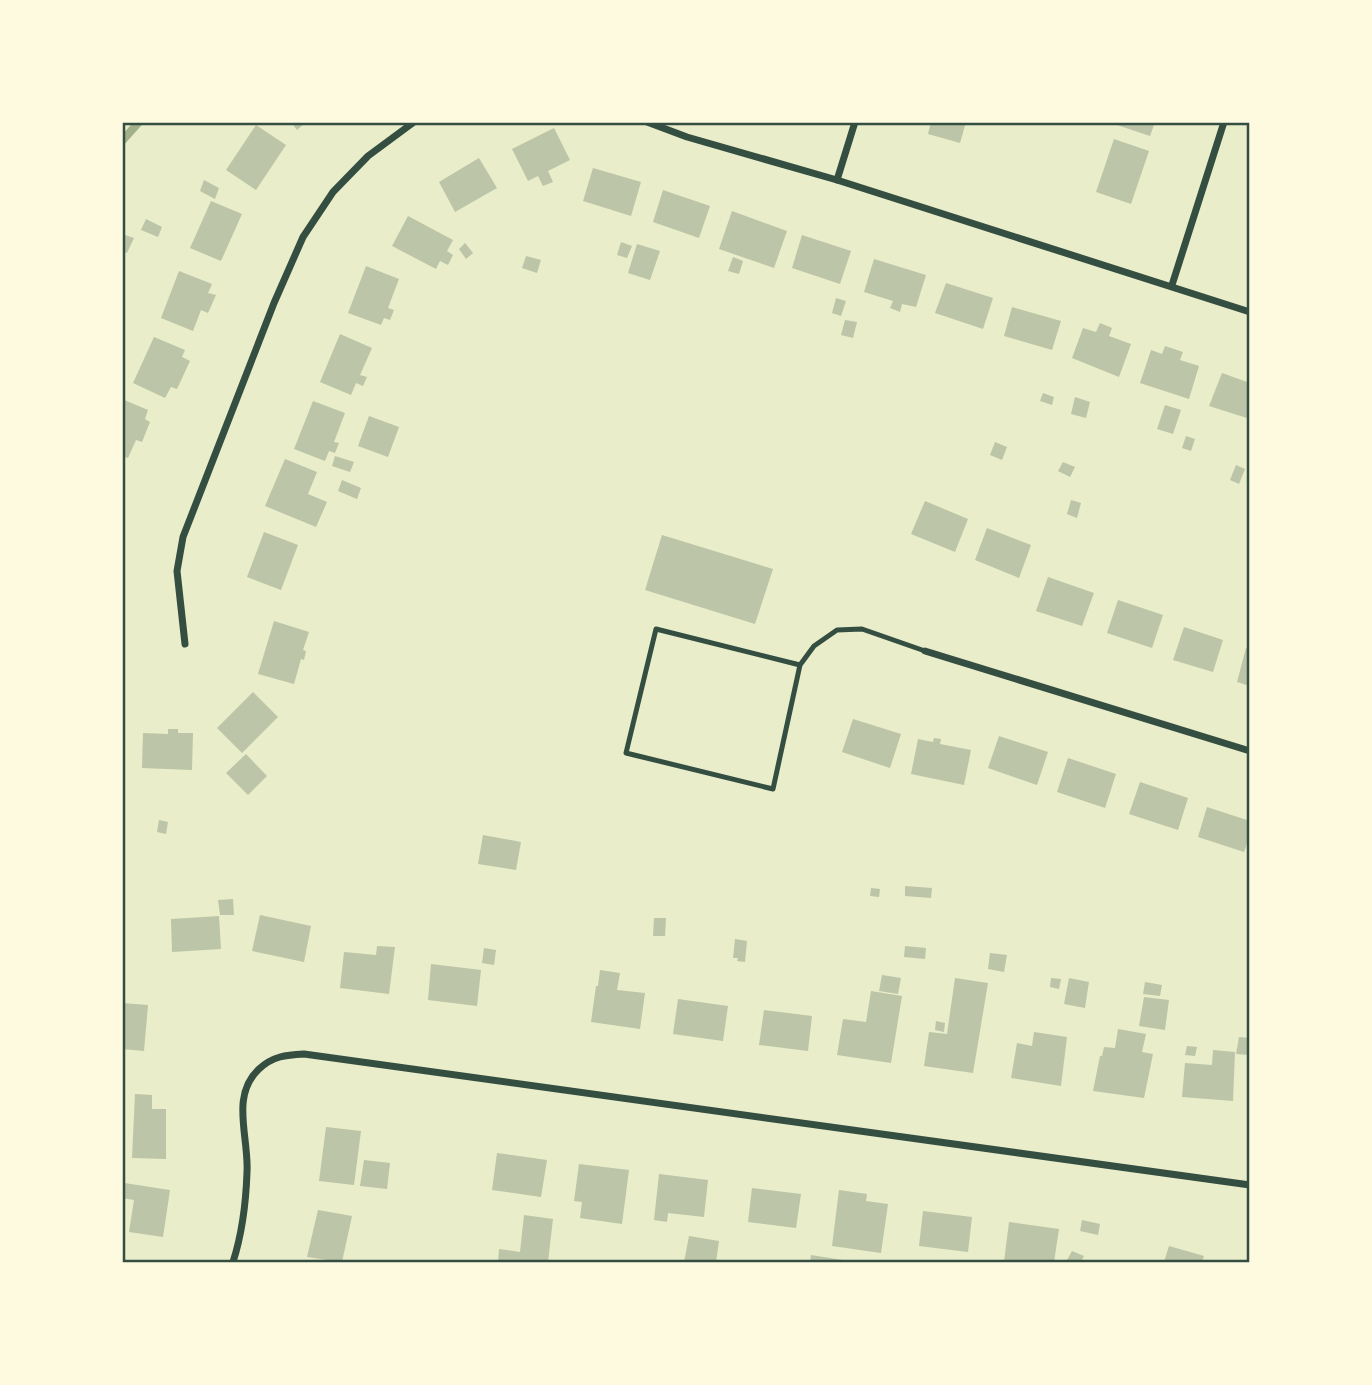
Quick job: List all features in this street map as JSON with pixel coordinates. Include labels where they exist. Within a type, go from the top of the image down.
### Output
[{"type":"street","points":[[185,644],[177,571],[183,537],[274,303],[303,237],[333,192],[368,156],[414,122]]},
{"type":"street","points":[[647,122],[687,138],[836,180],[1250,312]]},
{"type":"street","points":[[836,180],[855,122]]},
{"type":"street","points":[[1172,285],[1224,122]]},
{"type":"street","points":[[925,651],[1250,751]]},
{"type":"street","points":[[233,1262],[244,1210],[248,1169],[243,1109],[245,1088],[253,1074],[282,1055],[304,1054],[1250,1185]]},
{"type":"lane","points":[[800,665],[656,628],[626,753],[772,789],[800,665],[814,646],[837,630],[862,629],[925,651]]},
{"type":"building","points":[[291,122],[306,122],[297,130]]},
{"type":"building","points":[[931,122],[966,122],[960,143],[928,134]]},
{"type":"building","points":[[1118,122],[1155,122],[1150,136],[1117,125]]},
{"type":"building","points":[[256,125],[286,145],[256,190],[226,170]]},
{"type":"building","points":[[554,128],[570,160],[548,171],[553,182],[543,186],[538,176],[528,181],[512,149]]},
{"type":"building","points":[[1114,139],[1149,151],[1131,204],[1096,192]]},
{"type":"building","points":[[479,158],[497,188],[455,212],[439,182]]},
{"type":"building","points":[[593,168],[641,182],[631,216],[583,201]]},
{"type":"building","points":[[204,180],[219,188],[215,199],[200,191]]},
{"type":"building","points":[[663,190],[710,206],[699,238],[653,222]]},
{"type":"building","points":[[211,201],[242,214],[221,261],[190,248]]},
{"type":"building","points":[[732,211],[787,231],[774,268],[719,249]]},
{"type":"building","points":[[408,216],[453,240],[447,251],[453,255],[448,265],[440,261],[436,269],[392,246]]},
{"type":"building","points":[[146,219],[162,227],[158,237],[141,230]]},
{"type":"building","points":[[122,234],[134,238],[127,253],[122,251]]},
{"type":"building","points":[[802,235],[851,251],[840,284],[792,268]]},
{"type":"building","points":[[621,242],[632,246],[627,258],[617,255]]},
{"type":"building","points":[[465,243],[473,253],[466,259],[459,249]]},
{"type":"building","points":[[637,244],[660,251],[650,280],[628,273]]},
{"type":"building","points":[[526,256],[541,260],[537,273],[522,268]]},
{"type":"building","points":[[733,257],[743,261],[739,274],[728,271]]},
{"type":"building","points":[[874,259],[926,275],[916,307],[902,304],[900,312],[890,308],[893,301],[864,292]]},
{"type":"building","points":[[366,266],[399,279],[388,308],[394,310],[390,320],[384,318],[381,325],[348,313]]},
{"type":"building","points":[[179,271],[212,284],[208,293],[216,295],[208,313],[201,310],[193,331],[161,318]]},
{"type":"building","points":[[946,283],[993,298],[983,329],[935,313]]},
{"type":"building","points":[[836,298],[846,301],[841,316],[832,313]]},
{"type":"building","points":[[1012,307],[1061,321],[1052,350],[1004,336]]},
{"type":"building","points":[[845,320],[857,322],[853,338],[841,335]]},
{"type":"building","points":[[1100,323],[1112,328],[1109,336],[1131,344],[1119,377],[1072,358],[1083,328],[1096,332]]},
{"type":"building","points":[[340,334],[372,348],[360,375],[367,377],[363,386],[356,383],[351,395],[320,382]]},
{"type":"building","points":[[154,337],[185,350],[182,357],[190,361],[177,389],[171,387],[165,398],[133,383]]},
{"type":"building","points":[[1165,346],[1183,352],[1180,360],[1199,366],[1189,399],[1140,383],[1151,350],[1162,354]]},
{"type":"building","points":[[1222,373],[1250,383],[1250,419],[1209,406]]},
{"type":"building","points":[[1043,393],[1054,397],[1052,405],[1040,401]]},
{"type":"building","points":[[1075,397],[1090,402],[1086,418],[1071,414]]},
{"type":"building","points":[[122,399],[148,410],[145,419],[150,422],[142,442],[136,440],[128,458],[122,456]]},
{"type":"building","points":[[313,401],[345,413],[334,442],[339,443],[335,453],[329,451],[325,461],[294,449]]},
{"type":"building","points":[[1165,405],[1181,410],[1173,434],[1157,429]]},
{"type":"building","points":[[369,416],[399,427],[388,457],[358,446]]},
{"type":"building","points":[[1186,436],[1195,439],[1191,451],[1182,448]]},
{"type":"building","points":[[995,442],[1007,447],[1002,460],[990,455]]},
{"type":"building","points":[[335,456],[354,462],[350,472],[332,466]]},
{"type":"building","points":[[285,459],[317,472],[308,494],[327,502],[316,527],[265,506]]},
{"type":"building","points":[[1063,462],[1075,467],[1070,477],[1058,471]]},
{"type":"building","points":[[1236,465],[1245,469],[1239,484],[1230,480]]},
{"type":"building","points":[[342,480],[361,488],[357,499],[338,491]]},
{"type":"building","points":[[1071,500],[1081,503],[1077,518],[1067,514]]},
{"type":"building","points":[[925,501],[968,519],[955,552],[911,534]]},
{"type":"building","points":[[987,528],[1031,545],[1019,578],[975,560]]},
{"type":"building","points":[[264,532],[298,545],[281,590],[247,577]]},
{"type":"building","points":[[662,535],[773,569],[755,624],[645,590]]},
{"type":"building","points":[[1048,577],[1094,593],[1082,626],[1036,611]]},
{"type":"building","points":[[1118,600],[1163,615],[1152,648],[1107,633]]},
{"type":"building","points":[[274,621],[309,632],[303,650],[306,651],[304,660],[301,659],[294,684],[258,674]]},
{"type":"building","points":[[1184,627],[1223,640],[1213,672],[1173,660]]},
{"type":"building","points":[[1246,648],[1250,649],[1250,686],[1237,682]]},
{"type":"building","points":[[253,692],[278,717],[242,753],[217,728]]},
{"type":"building","points":[[853,719],[901,734],[890,768],[842,752]]},
{"type":"building","points":[[168,729],[178,729],[178,733],[193,733],[192,770],[142,768],[143,733],[168,734]]},
{"type":"building","points":[[999,736],[1048,752],[1037,785],[988,768]]},
{"type":"building","points":[[934,738],[941,739],[940,744],[971,750],[964,785],[911,774],[918,739],[933,742]]},
{"type":"building","points":[[246,754],[267,776],[248,795],[226,773]]},
{"type":"building","points":[[1068,758],[1116,774],[1105,808],[1057,792]]},
{"type":"building","points":[[1140,782],[1188,798],[1178,830],[1129,814]]},
{"type":"building","points":[[1207,807],[1250,821],[1250,835],[1244,852],[1198,837]]},
{"type":"building","points":[[159,820],[168,822],[166,834],[157,832]]},
{"type":"building","points":[[483,835],[521,842],[516,870],[478,864]]},
{"type":"building","points":[[905,886],[932,888],[931,898],[905,896]]},
{"type":"building","points":[[871,888],[880,889],[879,897],[870,896]]},
{"type":"building","points":[[233,899],[234,915],[220,915],[218,900]]},
{"type":"building","points":[[260,915],[311,926],[304,962],[252,951]]},
{"type":"building","points":[[219,916],[221,949],[172,952],[171,919]]},
{"type":"building","points":[[654,918],[666,918],[665,936],[653,936]]},
{"type":"building","points":[[735,939],[747,941],[745,962],[733,958]]},
{"type":"building","points":[[377,946],[395,947],[389,994],[340,988],[344,952],[376,955]]},
{"type":"building","points":[[905,946],[926,948],[925,959],[904,957]]},
{"type":"building","points":[[484,948],[496,950],[494,965],[482,963]]},
{"type":"building","points":[[990,953],[1007,955],[1004,972],[988,969]]},
{"type":"building","points":[[431,964],[481,970],[477,1006],[428,1000]]},
{"type":"building","points":[[600,970],[620,973],[617,990],[645,993],[640,1029],[591,1022]]},
{"type":"building","points":[[882,975],[901,978],[898,994],[879,991]]},
{"type":"building","points":[[955,978],[988,983],[973,1073],[924,1066],[929,1032],[947,1034]]},
{"type":"building","points":[[1051,978],[1061,979],[1059,989],[1050,987]]},
{"type":"building","points":[[1069,978],[1089,982],[1085,1008],[1064,1004]]},
{"type":"building","points":[[1145,982],[1162,985],[1160,996],[1143,994]]},
{"type":"building","points":[[871,991],[902,996],[891,1063],[837,1055],[843,1019],[866,1022]]},
{"type":"building","points":[[1144,997],[1169,1000],[1165,1030],[1139,1026]]},
{"type":"building","points":[[678,999],[728,1006],[723,1041],[673,1034]]},
{"type":"building","points":[[122,1003],[148,1005],[144,1051],[122,1049]]},
{"type":"building","points":[[764,1010],[812,1016],[808,1051],[759,1045]]},
{"type":"building","points":[[936,1021],[945,1023],[944,1032],[935,1030]]},
{"type":"building","points":[[1118,1029],[1146,1034],[1142,1052],[1153,1054],[1144,1098],[1093,1091],[1100,1056],[1104,1047],[1115,1048]]},
{"type":"building","points":[[1034,1032],[1067,1037],[1061,1086],[1011,1078],[1017,1043],[1032,1046]]},
{"type":"building","points":[[1239,1037],[1250,1038],[1250,1055],[1236,1054]]},
{"type":"building","points":[[1187,1046],[1197,1047],[1195,1056],[1185,1055]]},
{"type":"building","points":[[1213,1050],[1235,1052],[1233,1101],[1182,1097],[1185,1063],[1212,1065]]},
{"type":"building","points":[[135,1094],[152,1095],[152,1109],[166,1109],[166,1159],[132,1158]]},
{"type":"building","points":[[326,1127],[361,1131],[354,1185],[319,1181]]},
{"type":"building","points":[[497,1153],[547,1160],[541,1197],[492,1190]]},
{"type":"building","points":[[364,1160],[390,1163],[387,1189],[360,1186]]},
{"type":"building","points":[[579,1164],[629,1170],[622,1224],[580,1218],[582,1202],[574,1201]]},
{"type":"building","points":[[659,1174],[708,1180],[704,1217],[668,1213],[667,1222],[654,1220]]},
{"type":"building","points":[[124,1183],[170,1190],[163,1237],[129,1232],[134,1200],[122,1198]]},
{"type":"building","points":[[752,1188],[801,1194],[796,1228],[748,1222]]},
{"type":"building","points":[[839,1190],[867,1194],[866,1201],[888,1204],[881,1253],[832,1246]]},
{"type":"building","points":[[318,1210],[352,1216],[342,1262],[307,1257]]},
{"type":"building","points":[[923,1211],[972,1217],[968,1252],[919,1246]]},
{"type":"building","points":[[524,1215],[553,1219],[548,1262],[498,1262],[499,1249],[520,1252]]},
{"type":"building","points":[[1082,1220],[1100,1224],[1098,1235],[1080,1231]]},
{"type":"building","points":[[1009,1222],[1059,1229],[1054,1262],[1004,1262]]},
{"type":"building","points":[[689,1236],[719,1241],[716,1262],[684,1262]]},
{"type":"building","points":[[1169,1246],[1204,1256],[1202,1262],[1164,1262]]},
{"type":"building","points":[[1072,1251],[1084,1256],[1081,1262],[1066,1262]]},
{"type":"building","points":[[811,1255],[849,1261],[849,1262],[810,1262]]},
{"type":"waterway","points":[[122,141],[139,122]]}]
